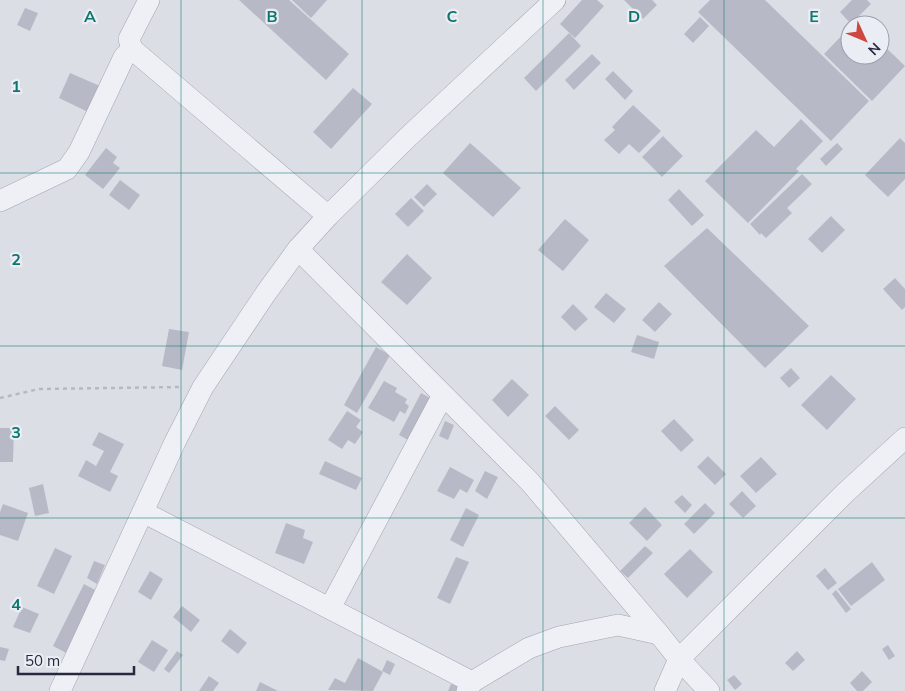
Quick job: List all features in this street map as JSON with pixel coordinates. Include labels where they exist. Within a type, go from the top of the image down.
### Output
[{"type":"street","points":[[149,0],[129,39],[132,49],[328,216]]},
{"type":"street","points":[[60,691],[175,442],[203,387],[298,248],[408,137],[555,0]]},
{"type":"street","points":[[0,200],[67,170],[79,152],[124,57],[132,49]]},
{"type":"street","points":[[298,248],[530,482],[679,659],[709,691]]},
{"type":"street","points":[[330,608],[443,394]]},
{"type":"street","points":[[665,691],[679,659],[845,493],[905,438]]},
{"type":"street","points":[[143,512],[330,608],[470,686],[529,648],[559,637],[618,625],[659,634]]},
{"type":"path","points":[[0,398],[39,389],[203,387]]},
{"type":"building","points":[[239,0],[289,0],[349,54],[326,80]]},
{"type":"building","points":[[292,0],[327,0],[311,18]]},
{"type":"building","points":[[582,0],[597,0],[604,6],[575,38],[560,24]]},
{"type":"building","points":[[624,0],[652,0],[657,5],[643,19]]},
{"type":"building","points":[[710,0],[765,0],[869,101],[831,141],[698,12]]},
{"type":"building","points":[[852,0],[867,0],[871,4],[860,15],[843,15],[840,12]]},
{"type":"building","points":[[25,8],[38,13],[30,31],[17,25]]},
{"type":"building","points":[[700,17],[709,26],[693,43],[684,34]]},
{"type":"building","points":[[569,33],[581,46],[536,91],[524,78]]},
{"type":"building","points":[[840,37],[840,65],[890,65],[890,52],[905,66],[872,101],[824,54]]},
{"type":"building","points":[[592,54],[601,63],[574,90],[565,80]]},
{"type":"building","points":[[613,71],[633,91],[625,100],[605,79]]},
{"type":"building","points":[[70,73],[100,86],[88,112],[59,98]]},
{"type":"building","points":[[353,88],[372,104],[331,149],[313,132]]},
{"type":"building","points":[[633,105],[661,131],[639,153],[629,144],[619,154],[604,140],[615,130],[612,127]]},
{"type":"building","points":[[801,119],[823,141],[796,169],[799,171],[748,223],[705,181],[756,130],[774,147]]},
{"type":"building","points":[[663,136],[683,156],[662,177],[642,157]]},
{"type":"building","points":[[900,138],[905,143],[905,179],[888,197],[865,175]]},
{"type":"building","points":[[470,143],[521,188],[493,217],[443,173]]},
{"type":"building","points":[[837,143],[843,149],[826,166],[820,159]]},
{"type":"building","points":[[106,148],[117,157],[113,163],[120,168],[103,189],[85,175]]},
{"type":"building","points":[[802,174],[812,184],[787,208],[792,213],[766,238],[761,233],[760,235],[750,224]]},
{"type":"building","points":[[120,180],[140,195],[129,210],[109,195]]},
{"type":"building","points":[[427,184],[437,194],[424,207],[414,197]]},
{"type":"building","points":[[679,189],[704,215],[692,226],[668,200]]},
{"type":"building","points":[[411,198],[424,211],[408,227],[395,214]]},
{"type":"building","points":[[831,216],[845,230],[822,253],[808,239]]},
{"type":"building","points":[[565,219],[589,240],[563,271],[538,250]]},
{"type":"building","points":[[707,228],[809,326],[765,368],[664,266]]},
{"type":"building","points":[[407,254],[432,278],[407,305],[381,282]]},
{"type":"building","points":[[895,278],[905,289],[905,307],[902,310],[883,289]]},
{"type":"building","points":[[606,293],[626,309],[614,323],[594,307]]},
{"type":"building","points":[[659,302],[672,314],[655,332],[642,320]]},
{"type":"building","points":[[573,304],[588,319],[575,331],[561,317]]},
{"type":"building","points":[[169,329],[189,332],[182,370],[162,366]]},
{"type":"building","points":[[637,335],[659,342],[654,359],[631,352]]},
{"type":"building","points":[[376,347],[390,355],[357,413],[344,405]]},
{"type":"building","points":[[791,368],[800,378],[789,388],[780,378]]},
{"type":"building","points":[[831,375],[856,399],[827,430],[801,405]]},
{"type":"building","points":[[512,379],[529,395],[508,417],[492,400]]},
{"type":"building","points":[[384,381],[397,388],[395,392],[407,399],[405,403],[409,406],[405,414],[400,411],[394,422],[368,408]]},
{"type":"building","points":[[421,393],[434,400],[412,442],[399,435]]},
{"type":"building","points":[[555,406],[579,430],[569,440],[545,416]]},
{"type":"building","points":[[347,411],[361,420],[356,427],[363,432],[355,444],[348,440],[342,449],[328,440]]},
{"type":"building","points":[[674,419],[694,440],[681,452],[661,431]]},
{"type":"building","points":[[445,421],[454,425],[448,440],[439,436]]},
{"type":"building","points":[[0,428],[14,428],[13,462],[0,462]]},
{"type":"building","points":[[99,432],[124,444],[110,472],[118,476],[110,492],[78,476],[86,460],[96,466],[104,451],[92,445]]},
{"type":"building","points":[[708,456],[726,474],[715,485],[697,467]]},
{"type":"building","points":[[761,457],[777,474],[756,493],[740,476]]},
{"type":"building","points":[[325,461],[362,478],[356,490],[319,474]]},
{"type":"building","points":[[450,467],[474,480],[467,493],[460,489],[454,499],[437,491]]},
{"type":"building","points":[[485,471],[498,477],[487,499],[475,491]]},
{"type":"building","points":[[43,484],[49,513],[35,516],[29,488]]},
{"type":"building","points":[[742,491],[756,506],[743,518],[729,504]]},
{"type":"building","points":[[682,495],[692,505],[685,513],[674,502]]},
{"type":"building","points":[[705,503],[715,513],[694,534],[684,524]]},
{"type":"building","points":[[3,504],[28,513],[18,541],[0,535],[0,512]]},
{"type":"building","points":[[645,507],[662,525],[647,541],[629,523]]},
{"type":"building","points":[[466,508],[479,515],[463,547],[450,540]]},
{"type":"building","points":[[286,523],[305,530],[303,538],[313,542],[304,564],[275,553]]},
{"type":"building","points":[[645,546],[653,553],[628,578],[620,571]]},
{"type":"building","points":[[55,548],[72,556],[54,594],[37,586]]},
{"type":"building","points":[[690,549],[713,572],[687,598],[664,574]]},
{"type":"building","points":[[456,557],[469,562],[450,604],[437,598]]},
{"type":"building","points":[[94,561],[105,565],[97,584],[87,578]]},
{"type":"building","points":[[872,562],[885,580],[851,606],[838,589]]},
{"type":"building","points":[[825,568],[837,583],[828,590],[816,576]]},
{"type":"building","points":[[150,571],[163,579],[151,600],[138,592]]},
{"type":"building","points":[[84,584],[99,592],[68,654],[53,646]]},
{"type":"building","points":[[836,590],[851,609],[846,613],[832,594]]},
{"type":"building","points":[[182,606],[200,620],[191,632],[173,617]]},
{"type":"building","points":[[22,607],[39,614],[30,633],[13,627]]},
{"type":"building","points":[[230,629],[247,643],[238,654],[221,641]]},
{"type":"building","points":[[152,640],[168,650],[154,672],[138,662]]},
{"type":"building","points":[[888,645],[895,656],[889,660],[882,649]]},
{"type":"building","points":[[0,647],[9,649],[5,661],[0,660]]},
{"type":"building","points":[[177,651],[183,655],[169,673],[164,669]]},
{"type":"building","points":[[797,651],[805,660],[793,671],[785,663]]},
{"type":"building","points":[[358,658],[383,672],[373,691],[328,690],[335,678],[345,683]]},
{"type":"building","points":[[387,660],[395,664],[390,675],[382,671]]},
{"type":"building","points":[[862,671],[872,682],[863,691],[857,691],[850,683]]},
{"type":"building","points":[[734,675],[742,684],[735,690],[727,680]]},
{"type":"building","points":[[209,676],[219,683],[213,691],[199,691]]},
{"type":"building","points":[[260,682],[278,691],[256,691]]},
{"type":"building","points":[[451,684],[465,689],[464,691],[448,691]]}]
